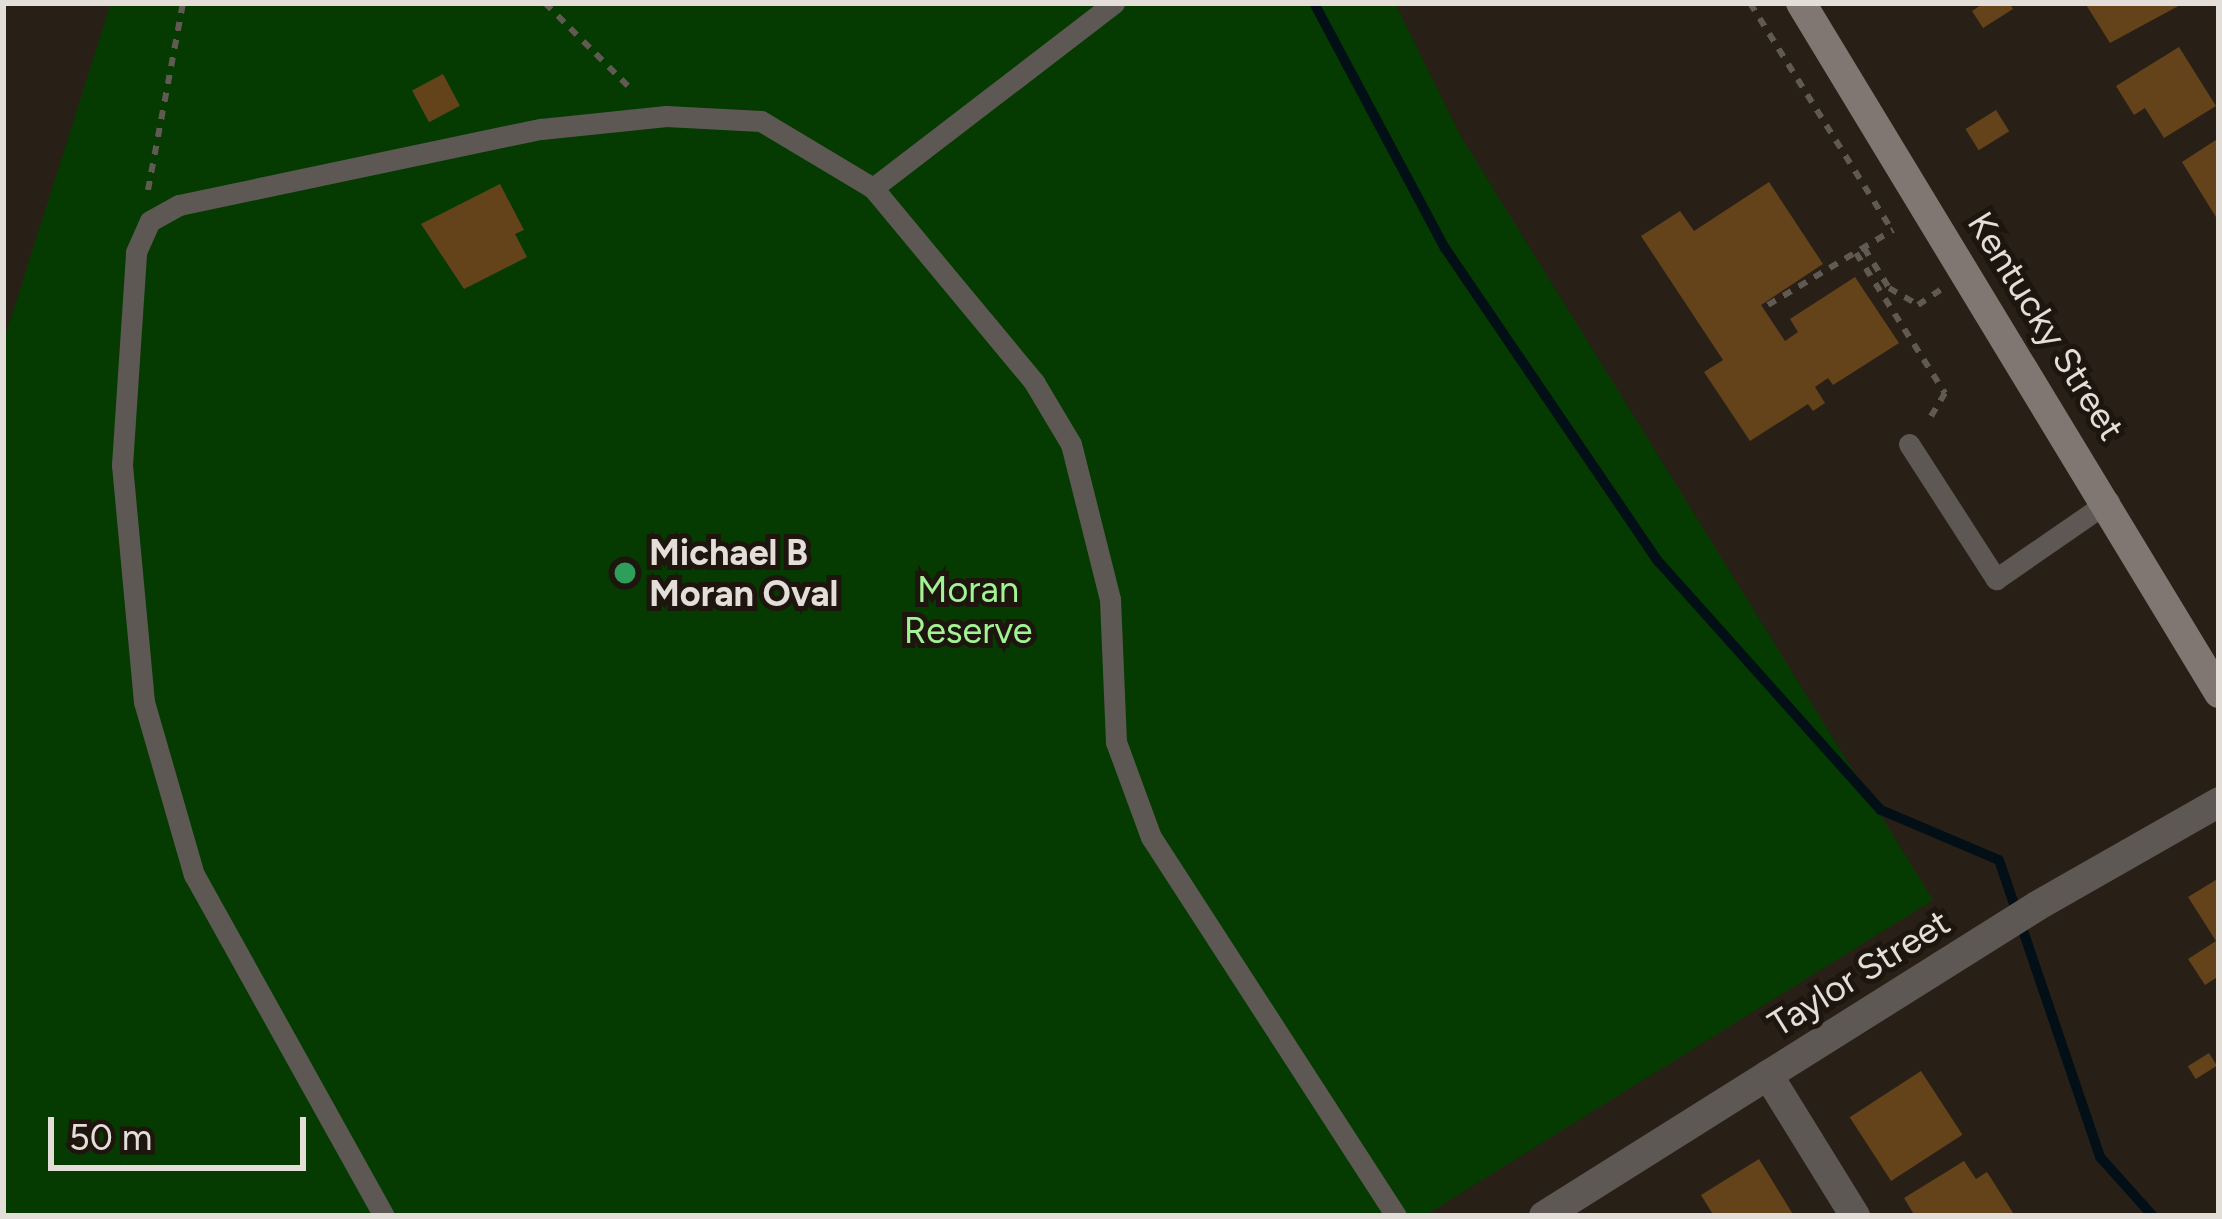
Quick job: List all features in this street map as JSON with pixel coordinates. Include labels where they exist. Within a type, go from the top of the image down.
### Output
[{"type":"street","name":"Kentucky Street","points":[[1801,3],[2109,501],[2219,693]]},
{"type":"street","name":"Taylor Street","points":[[1544,1216],[2037,906],[2219,802]]},
{"type":"street","points":[[1768,1075],[1856,1216]]},
{"type":"lane","points":[[873,188],[1114,3]]},
{"type":"lane","points":[[384,1216],[194,875],[144,702],[122,465],[136,252],[150,221],[179,206],[396,156],[665,116],[761,121],[873,188],[1034,382],[1071,444],[1110,599],[1116,742],[1151,837],[1396,1216]]},
{"type":"lane","points":[[1909,444],[1996,578],[2109,501]]},
{"type":"path","points":[[150,221],[143,208],[184,3]]},
{"type":"path","points":[[545,3],[615,78],[665,116]]},
{"type":"path","points":[[1750,3],[1895,229],[1768,305]]},
{"type":"path","points":[[1860,250],[1888,287],[1918,305],[1937,293]]},
{"type":"path","points":[[1860,250],[1945,393],[1939,409]]},
{"type":"green space","name":"Moran Reserve","points":[[111,3],[1395,3],[1460,135],[1933,900],[1424,1216],[3,1216],[3,343]]},
{"type":"building","points":[[1984,3],[2009,3],[2013,9],[1983,28],[1972,11]]},
{"type":"building","points":[[2085,3],[2184,3],[2110,43]]},
{"type":"building","points":[[2179,47],[2216,106],[2164,138],[2145,108],[2134,115],[2116,86]]},
{"type":"building","points":[[443,74],[460,106],[429,122],[412,90]]},
{"type":"building","points":[[1996,110],[2009,131],[1979,150],[1965,129]]},
{"type":"building","points":[[2219,138],[2219,222],[2182,162]]},
{"type":"building","points":[[1769,182],[1823,264],[1761,305],[1785,341],[1798,332],[1790,319],[1855,277],[1899,343],[1833,385],[1828,378],[1815,387],[1825,403],[1813,411],[1808,404],[1750,441],[1704,372],[1723,360],[1641,236],[1680,211],[1694,231]]},
{"type":"building","points":[[500,184],[524,230],[515,234],[527,257],[464,289],[421,224]]},
{"type":"building","points":[[2219,878],[2219,976],[2205,985],[2188,959],[2216,941],[2188,897]]},
{"type":"building","points":[[2209,1053],[2217,1066],[2196,1079],[2188,1066]]},
{"type":"building","points":[[1921,1071],[1962,1135],[1891,1181],[1850,1117]]},
{"type":"building","points":[[1759,1159],[1794,1216],[1714,1216],[1701,1195]]},
{"type":"building","points":[[1964,1161],[1976,1179],[1987,1172],[2015,1216],[1915,1216],[1904,1198]]},
{"type":"waterway","points":[[1314,3],[1445,248],[1658,561],[1881,810],[1999,860],[2100,1157],[2153,1216]]},
{"type":"place","name":"Michael B Moran Oval","points":[[625,573]]}]
